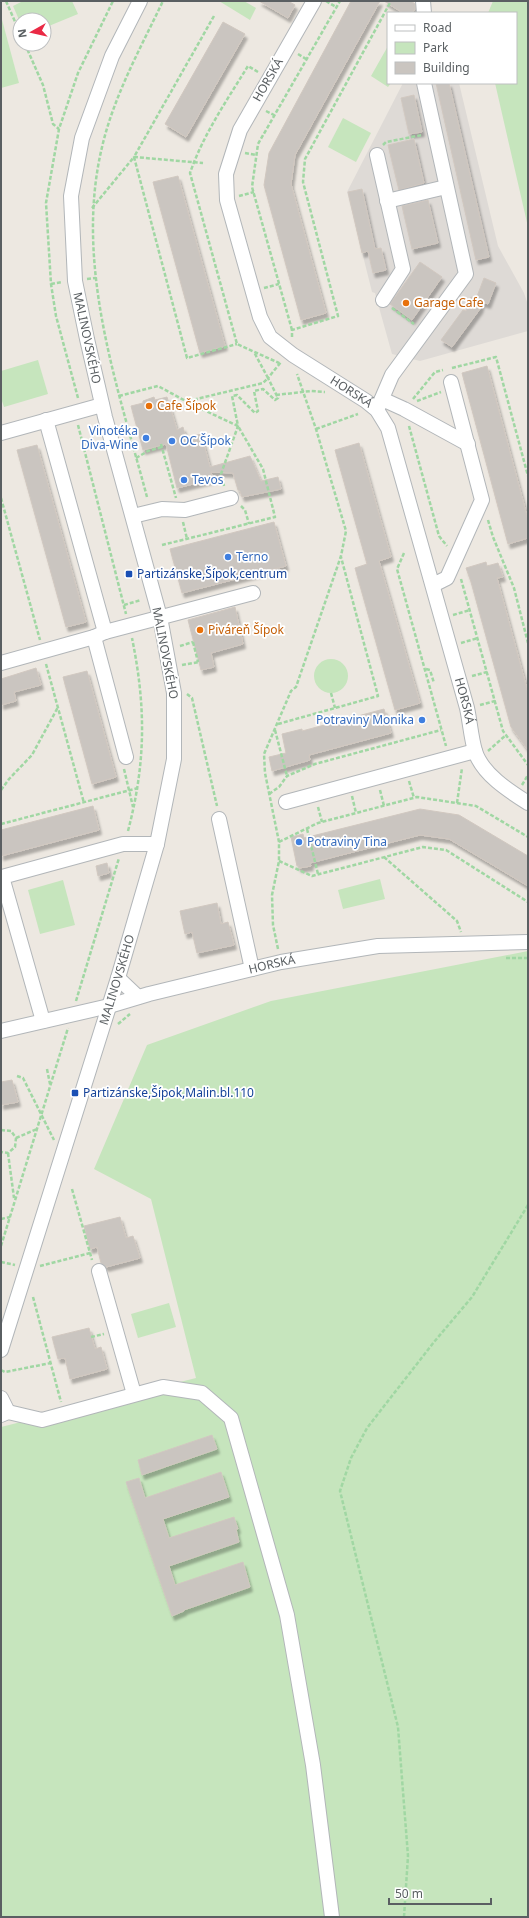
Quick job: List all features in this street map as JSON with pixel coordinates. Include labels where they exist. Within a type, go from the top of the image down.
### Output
[{"type":"street","name":"MALINOVSKÉHO","points":[[1,1350],[118,978],[157,844],[174,759],[174,693],[160,617],[102,405],[75,281],[71,196],[82,138],[112,56],[140,1]]},
{"type":"street","name":"HORSKÁ","points":[[314,1],[240,130],[226,174],[227,200],[260,317],[270,337],[380,404],[467,708],[475,751],[487,771],[516,796],[528,803]]},
{"type":"street","points":[[423,1],[424,12]]},
{"type":"street","points":[[424,84],[466,274],[392,376],[380,404],[404,409],[468,444]]},
{"type":"street","points":[[377,155],[403,269],[383,300]]},
{"type":"street","points":[[387,201],[446,187]]},
{"type":"street","points":[[433,585],[448,578],[482,500],[451,382]]},
{"type":"street","points":[[1,433],[102,405]]},
{"type":"street","points":[[46,420],[100,634],[126,757]]},
{"type":"street","points":[[133,516],[162,509],[186,510],[229,498]]},
{"type":"street","points":[[1,663],[129,625],[253,593]]},
{"type":"street","points":[[286,802],[475,751]]},
{"type":"street","points":[[219,819],[252,969]]},
{"type":"street","points":[[43,1021],[2,877],[123,844],[157,844]]},
{"type":"street","name":"HORSKÁ","points":[[1,1031],[109,1006],[138,997],[281,962],[378,946],[528,942]]},
{"type":"street","points":[[118,978],[138,997]]},
{"type":"street","points":[[99,1271],[134,1394]]},
{"type":"street","points":[[1,1398],[5,1413],[42,1420],[163,1387],[202,1394],[231,1418],[287,1615],[313,1765],[332,1917]]},
{"type":"path","points":[[6,1],[12,15]]},
{"type":"path","points":[[147,498],[111,369],[96,278],[92,208],[103,144],[117,101],[163,1]]},
{"type":"path","points":[[188,402],[263,382],[280,363],[288,347],[292,330],[252,187],[256,155],[258,144],[340,1]]},
{"type":"path","points":[[292,330],[338,316],[303,182],[305,159],[392,1]]},
{"type":"path","points":[[332,4],[336,7]]},
{"type":"path","points":[[92,208],[134,157],[214,16]]},
{"type":"path","points":[[29,52],[43,85],[53,124],[59,129]]},
{"type":"path","points":[[300,55],[306,59]]},
{"type":"path","points":[[266,111],[274,115]]},
{"type":"path","points":[[377,155],[386,142],[434,132]]},
{"type":"path","points":[[249,154],[256,155]]},
{"type":"path","points":[[134,157],[203,163]]},
{"type":"path","points":[[134,157],[187,358],[237,344]]},
{"type":"path","points":[[246,194],[254,192]]},
{"type":"path","points":[[272,286],[279,284]]},
{"type":"path","points":[[383,300],[424,332]]},
{"type":"path","points":[[232,396],[237,395],[255,413],[258,411],[254,391],[263,389],[275,400],[278,398],[254,351]]},
{"type":"path","points":[[528,476],[496,358],[435,372],[404,409],[439,536],[454,553],[503,731],[528,765]]},
{"type":"path","points":[[280,363],[288,366]]},
{"type":"path","points":[[279,952],[273,925],[272,895],[279,861],[278,842],[265,773],[264,754],[291,691],[296,686],[341,556],[346,531],[316,429],[295,369]]},
{"type":"path","points":[[119,396],[158,386],[238,426]]},
{"type":"path","points":[[162,545],[274,517],[263,470],[238,426],[230,391]]},
{"type":"path","points":[[276,395],[311,391],[327,392]]},
{"type":"path","points":[[420,400],[440,393]]},
{"type":"path","points":[[316,429],[358,414]]},
{"type":"path","points":[[74,1005],[123,844],[138,788],[143,736],[142,691],[129,625],[78,423]]},
{"type":"path","points":[[238,426],[221,474],[229,498],[245,510],[249,524]]},
{"type":"path","points":[[136,458],[148,451],[162,446],[170,476]]},
{"type":"path","points":[[167,465],[171,464]]},
{"type":"path","points":[[482,500],[493,537],[514,588],[528,643]]},
{"type":"path","points":[[404,553],[397,569],[449,758]]},
{"type":"path","points":[[278,724],[378,696],[341,556]]},
{"type":"path","points":[[124,605],[141,600]]},
{"type":"path","points":[[456,614],[470,610]]},
{"type":"path","points":[[463,642],[478,638]]},
{"type":"path","points":[[180,646],[193,642],[199,662],[182,665]]},
{"type":"path","points":[[425,668],[430,670],[434,683]]},
{"type":"path","points":[[476,676],[487,672]]},
{"type":"path","points":[[331,693],[335,708]]},
{"type":"path","points":[[187,694],[192,698],[219,819]]},
{"type":"path","points":[[483,704],[494,700]]},
{"type":"path","points":[[1,790],[9,779],[32,755],[58,707]]},
{"type":"path","points":[[275,730],[287,776]]},
{"type":"path","points":[[270,794],[287,776],[315,764],[441,730]]},
{"type":"path","points":[[500,740],[506,735]]},
{"type":"path","points":[[126,757],[123,766],[133,807]]},
{"type":"path","points":[[457,803],[462,767]]},
{"type":"path","points":[[1,824],[138,788]]},
{"type":"path","points":[[411,788],[414,798]]},
{"type":"path","points":[[381,796],[384,806]]},
{"type":"path","points":[[278,842],[322,822],[414,798],[476,806],[528,837]]},
{"type":"path","points":[[353,803],[356,814]]},
{"type":"path","points":[[320,812],[322,822]]},
{"type":"path","points":[[307,829],[318,874]]},
{"type":"path","points":[[279,861],[312,876],[423,847],[446,850],[528,902]]},
{"type":"path","points":[[383,857],[457,921],[461,932]]},
{"type":"path","points":[[505,958],[528,958]]},
{"type":"path","points":[[117,1025],[131,1013]]},
{"type":"path","points":[[1,1246],[70,1024]]},
{"type":"path","points":[[47,1069],[50,1085]]},
{"type":"path","points":[[17,1076],[23,1078],[56,1144]]},
{"type":"path","points":[[16,1138],[37,1129]]},
{"type":"path","points":[[1,1130],[11,1131],[16,1138],[15,1147],[8,1153],[1,1152]]},
{"type":"path","points":[[8,1153],[14,1201]]},
{"type":"path","points":[[72,1189],[94,1266],[99,1271]]},
{"type":"path","points":[[404,1917],[408,1856],[398,1727],[340,1492],[351,1458],[367,1428],[434,1342],[472,1297],[528,1205]]},
{"type":"path","points":[[1,1219],[10,1216]]},
{"type":"path","points":[[36,1267],[90,1253]]},
{"type":"path","points":[[1,1262],[18,1266]]},
{"type":"path","points":[[32,1295],[65,1414]]},
{"type":"path","points":[[1,1370],[5,1372],[51,1363]]},
{"type":"shaded area","points":[[402,84],[459,84],[498,246],[524,293],[528,305],[528,331],[420,361],[392,354],[375,293],[372,292],[347,192]]},
{"type":"green space","points":[[23,1],[72,1],[78,14],[52,25],[52,12],[16,12],[13,6]]},
{"type":"green space","points":[[219,1],[244,1],[256,8],[250,20]]},
{"type":"green space","points":[[493,1],[528,1],[528,227],[495,84],[517,84],[517,12],[488,12]]},
{"type":"green space","points":[[1,16],[19,83],[1,88]]},
{"type":"green space","points":[[387,48],[387,84],[390,84],[388,87],[371,76]]},
{"type":"green space","points":[[343,118],[371,133],[356,162],[328,147]]},
{"type":"green space","points":[[38,360],[48,394],[4,407],[1,398],[1,371]]},
{"type":"green space","points":[[331,659],[343,664],[348,676],[343,688],[331,693],[319,688],[314,676],[319,664]]},
{"type":"green space","points":[[380,879],[385,899],[343,909],[338,890]]},
{"type":"green space","points":[[63,880],[75,925],[40,934],[28,890]]},
{"type":"green space","points":[[528,951],[528,1917],[1,1917],[1,1427],[196,1378],[151,1199],[94,1169],[147,1045],[271,1001]]},
{"type":"green space","points":[[169,1303],[176,1327],[138,1338],[131,1314]]},
{"type":"building","points":[[259,1],[288,1],[295,5],[288,18]]},
{"type":"building","points":[[351,1],[380,1],[295,155],[291,184],[326,313],[301,320],[264,185],[269,153]]},
{"type":"building","points":[[384,1],[411,1],[415,4],[415,9],[413,12],[401,12]]},
{"type":"building","points":[[223,22],[245,34],[186,137],[165,124]]},
{"type":"building","points":[[436,84],[449,84],[489,257],[476,260]]},
{"type":"building","points":[[414,95],[422,132],[409,134],[401,98]]},
{"type":"building","points":[[414,139],[424,183],[399,190],[388,145]]},
{"type":"building","points":[[178,176],[225,346],[200,353],[153,182]]},
{"type":"building","points":[[362,189],[375,249],[381,248],[386,270],[373,273],[368,251],[362,253],[348,192]]},
{"type":"building","points":[[428,200],[438,243],[412,249],[402,206]]},
{"type":"building","points":[[420,262],[442,277],[412,320],[390,304]]},
{"type":"building","points":[[484,278],[496,283],[488,304],[482,302],[480,309],[452,347],[441,340],[463,310],[466,311],[471,297],[476,299]]},
{"type":"building","points":[[487,366],[528,520],[528,538],[508,544],[462,373]]},
{"type":"building","name":"OC Šípok","points":[[154,397],[155,400],[167,397],[177,430],[183,427],[186,438],[201,434],[210,467],[250,456],[261,481],[278,477],[281,489],[242,497],[240,491],[238,490],[233,473],[211,472],[213,479],[177,488],[166,444],[143,450],[131,406],[143,403],[143,401]]},
{"type":"building","points":[[359,443],[391,557],[379,561],[420,703],[395,710],[355,568],[367,564],[335,450]]},
{"type":"building","points":[[37,445],[86,622],[66,627],[17,450]]},
{"type":"building","name":"Terno","points":[[274,522],[286,566],[182,593],[170,549]]},
{"type":"building","points":[[486,562],[487,566],[498,563],[503,577],[497,578],[528,693],[528,750],[511,727],[466,568]]},
{"type":"building","points":[[235,607],[243,644],[211,653],[214,667],[201,670],[188,620]]},
{"type":"building","points":[[36,668],[41,685],[14,692],[16,701],[1,705],[1,679]]},
{"type":"building","points":[[87,671],[116,777],[92,784],[63,677]]},
{"type":"building","points":[[384,709],[391,733],[309,755],[310,760],[272,771],[269,757],[286,753],[282,734],[302,729],[302,731]]},
{"type":"building","points":[[93,806],[99,830],[1,856],[1,830]]},
{"type":"building","points":[[420,809],[459,815],[528,856],[528,886],[449,839],[420,835],[310,863],[311,866],[299,868],[298,865],[297,866],[291,837],[303,834],[304,838]]},
{"type":"building","points":[[107,863],[109,873],[98,876],[96,866]]},
{"type":"building","points":[[217,903],[221,924],[228,922],[234,945],[197,953],[192,932],[185,934],[180,911]]},
{"type":"building","points":[[12,1080],[18,1102],[1,1105],[1,1082]]},
{"type":"building","points":[[120,1217],[126,1238],[133,1236],[140,1258],[106,1267],[101,1263],[97,1247],[90,1249],[84,1226]]},
{"type":"building","points":[[89,1328],[95,1349],[101,1347],[107,1369],[70,1379],[65,1358],[58,1359],[52,1337]]},
{"type":"building","points":[[212,1435],[217,1449],[142,1475],[138,1460]]},
{"type":"building","points":[[221,1472],[229,1497],[163,1519],[169,1538],[234,1517],[238,1529],[236,1529],[239,1542],[169,1566],[175,1585],[243,1562],[250,1587],[184,1610],[172,1616],[126,1482],[139,1478],[145,1498]]},
{"type":"place","name":"Garage Cafe","points":[[406,303]]},
{"type":"place","name":"Cafe Šípok","points":[[149,406]]},
{"type":"place","name":"Vinotéka Diva-Wine","points":[[146,438]]},
{"type":"place","name":"OC Šípok","points":[[172,441]]},
{"type":"place","name":"Tevos","points":[[184,480]]},
{"type":"place","name":"Terno","points":[[228,557]]},
{"type":"place","name":"Partizánske,Šípok,centrum","points":[[129,574]]},
{"type":"place","name":"Piváreň Šípok","points":[[200,630]]},
{"type":"place","name":"Potraviny Monika","points":[[422,720]]},
{"type":"place","name":"Potraviny Tina","points":[[299,842]]},
{"type":"place","name":"Partizánske,Šípok,Malin.bl.110","points":[[75,1093]]}]
